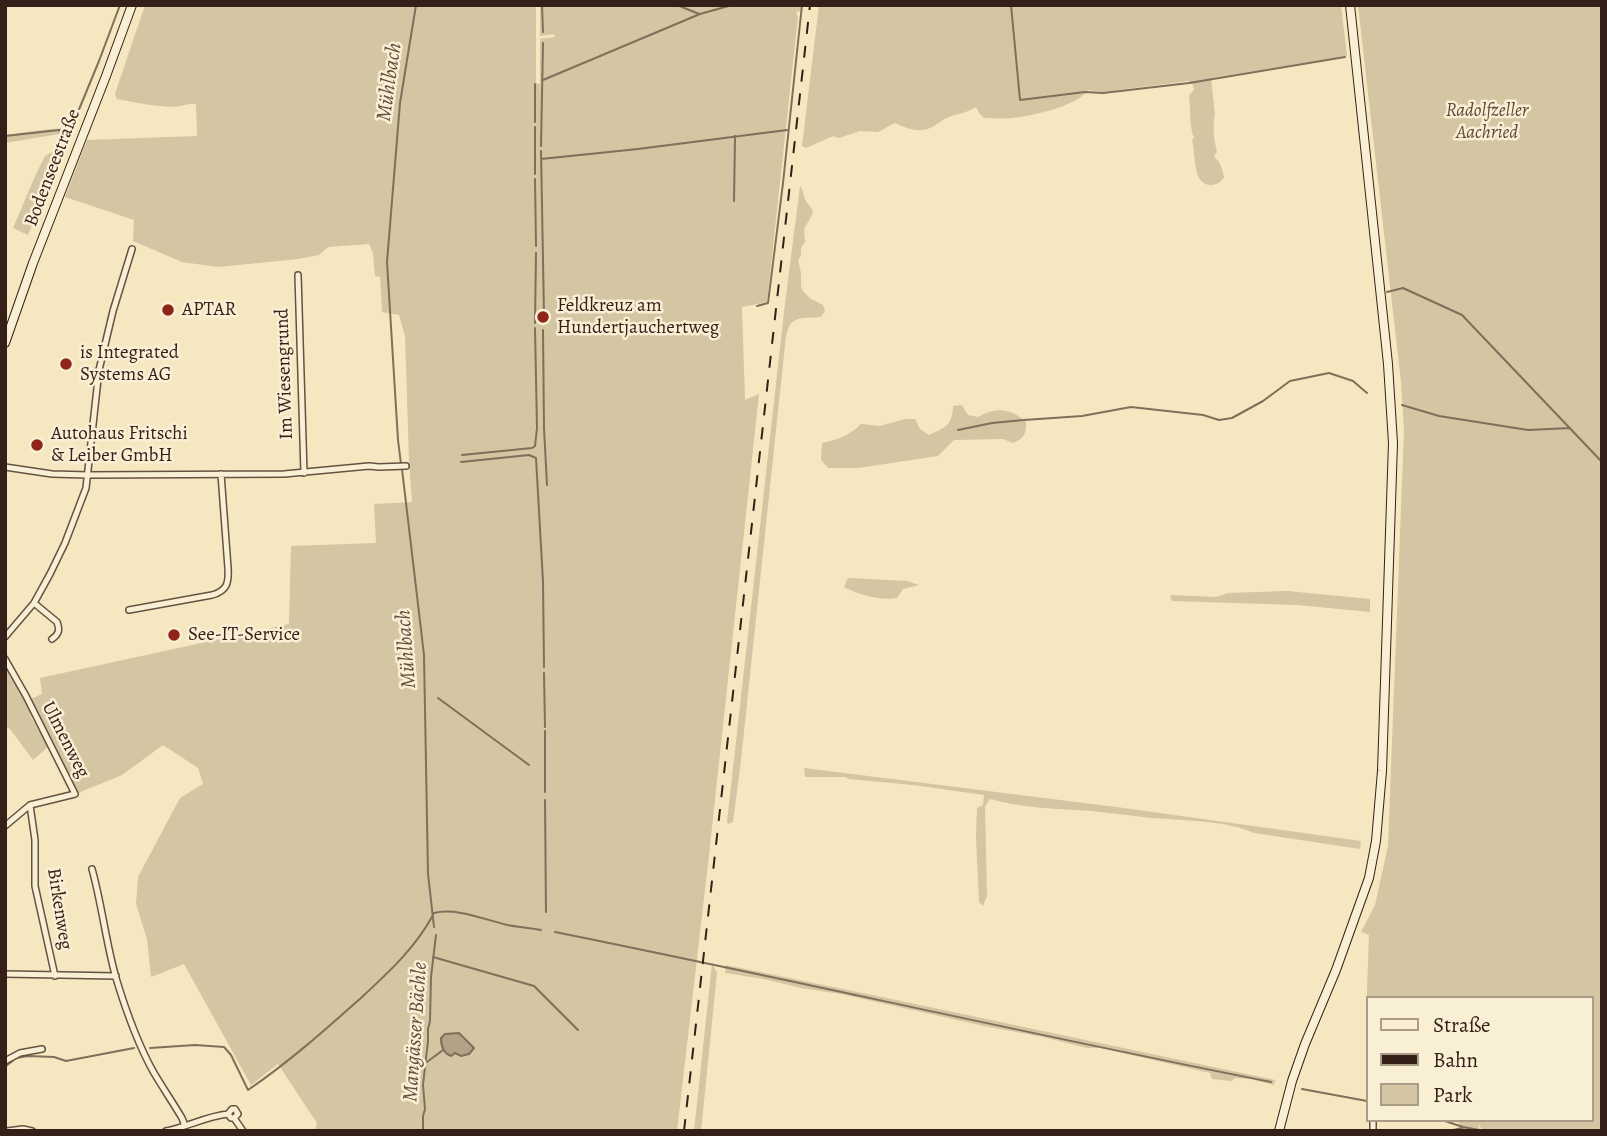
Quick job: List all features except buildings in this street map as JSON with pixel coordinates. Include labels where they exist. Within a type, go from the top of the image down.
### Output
[{"type":"main road","name":"Bodenseestraße","points":[[5,343],[132,5]]},
{"type":"main road","points":[[1279,1131],[1305,1044],[1336,970],[1369,878],[1376,841],[1382,771],[1393,443],[1387,352],[1350,5]]},
{"type":"street","points":[[5,638],[34,603],[50,574],[86,488],[99,370],[132,249]]},
{"type":"street","name":"Im Wiesengrund","points":[[298,275],[304,473]]},
{"type":"street","points":[[5,467],[52,474],[88,475],[304,473],[369,466],[403,466]]},
{"type":"street","points":[[129,611],[212,595],[226,588],[229,580],[221,474]]},
{"type":"street","points":[[34,603],[57,622],[59,632],[52,639]]},
{"type":"street","name":"Ulmenweg","points":[[5,659],[75,793],[30,805]]},
{"type":"street","points":[[5,826],[30,805]]},
{"type":"street","name":"Birkenweg","points":[[30,805],[35,841],[35,886],[55,976]]},
{"type":"street","points":[[92,869],[116,975],[139,1042],[185,1126]]},
{"type":"street","points":[[5,974],[116,975]]},
{"type":"street","points":[[5,1062],[20,1053],[42,1049]]},
{"type":"street","points":[[166,1131],[228,1114],[243,1131]]},
{"type":"street","points":[[7,1131],[32,1131]]},
{"type":"green space","points":[[145,5],[536,5],[536,83],[540,84],[540,39],[555,37],[554,34],[540,36],[540,5],[803,5],[800,11],[796,12],[798,17],[767,302],[742,307],[745,400],[759,394],[677,1131],[315,1131],[317,1123],[278,1064],[251,1085],[184,964],[151,977],[147,939],[136,904],[138,877],[180,798],[203,784],[198,768],[163,745],[122,775],[78,793],[31,699],[42,694],[40,678],[289,624],[291,546],[376,543],[374,504],[412,502],[405,336],[399,315],[382,312],[380,277],[375,276],[373,253],[369,244],[328,247],[319,255],[298,259],[218,267],[182,262],[133,241],[134,220],[65,197],[87,140],[197,136],[196,104],[158,106],[117,99],[115,94]]},
{"type":"green space","points":[[819,5],[1341,5],[1347,56],[1211,78],[1217,151],[1214,157],[1220,163],[1224,177],[1215,185],[1204,183],[1197,174],[1189,95],[1194,90],[1188,81],[1102,92],[1088,90],[1064,106],[1011,118],[984,118],[976,107],[924,130],[909,129],[895,123],[878,132],[860,131],[839,138],[833,136],[806,148],[802,146]]},
{"type":"green space","name":"Radolfzeller Aachried","points":[[1358,5],[1602,5],[1602,1131],[1483,1131],[1478,1123],[1480,1131],[1461,1131],[1459,1122],[1593,1122],[1593,996],[1367,996],[1369,935],[1361,932],[1375,905],[1388,846],[1404,430],[1401,382]]},
{"type":"green space","points":[[65,128],[72,131],[28,235],[13,228],[45,156],[56,150],[62,140],[59,134],[5,143],[5,135]]},
{"type":"green space","points":[[800,186],[813,213],[804,229],[805,242],[798,260],[801,286],[811,299],[823,305],[825,311],[821,317],[794,321],[786,336],[741,760],[733,822],[728,824],[784,312]]},
{"type":"green space","points":[[962,405],[968,415],[978,417],[997,410],[1014,414],[1026,422],[1024,435],[1013,443],[1003,439],[954,440],[938,456],[858,468],[828,468],[821,460],[822,443],[843,437],[861,424],[880,426],[915,419],[920,429],[929,435],[947,425],[953,406]]},
{"type":"green space","points":[[848,578],[907,581],[919,585],[903,589],[897,598],[884,599],[863,595],[844,587]]},
{"type":"green space","points":[[1287,591],[1370,599],[1370,612],[1298,605],[1172,601],[1170,595],[1216,597],[1228,593]]},
{"type":"green space","points":[[5,659],[26,696],[31,717],[48,747],[33,760],[5,726]]},
{"type":"green space","points":[[804,768],[1361,841],[1360,849],[1190,820],[1041,808],[990,799],[985,806],[987,896],[983,906],[979,902],[976,836],[977,808],[983,805],[984,795],[845,777],[805,777]]},
{"type":"green space","points":[[712,964],[717,973],[701,1131],[694,1131]]},
{"type":"green space","points":[[726,965],[1275,1080],[1274,1085],[1250,1079],[1212,1079],[1210,1073],[1101,1048],[1087,1048],[841,994],[725,973]]},
{"type":"shaded area","points":[[459,1033],[474,1048],[469,1054],[461,1056],[455,1053],[451,1056],[443,1049],[441,1038],[445,1034]]},
{"type":"waterway","points":[[73,124],[120,5]]},
{"type":"waterway","name":"Mühlbach","points":[[401,464],[387,262],[400,103],[416,5]]},
{"type":"waterway","points":[[542,5],[543,32]]},
{"type":"waterway","points":[[677,5],[699,14]]},
{"type":"waterway","points":[[543,80],[700,14],[732,5]]},
{"type":"waterway","points":[[757,306],[768,303],[802,5]]},
{"type":"waterway","points":[[1011,5],[1020,100],[1189,83],[1345,57]]},
{"type":"waterway","points":[[541,146],[543,43]]},
{"type":"waterway","points":[[535,84],[535,122]]},
{"type":"waterway","points":[[535,127],[535,174]]},
{"type":"waterway","points":[[541,159],[787,130]]},
{"type":"waterway","points":[[5,136],[70,131],[57,164]]},
{"type":"waterway","points":[[734,201],[735,136]]},
{"type":"waterway","points":[[541,151],[544,315]]},
{"type":"waterway","points":[[535,179],[536,246]]},
{"type":"waterway","points":[[535,323],[536,253]]},
{"type":"waterway","points":[[1387,292],[1403,288],[1462,315],[1602,462]]},
{"type":"waterway","points":[[462,455],[535,446],[535,328]]},
{"type":"waterway","points":[[543,330],[547,485]]},
{"type":"waterway","points":[[958,430],[992,423],[1082,416],[1131,407],[1203,415],[1219,420],[1232,418],[1263,401],[1290,381],[1329,373],[1353,381],[1367,393]]},
{"type":"waterway","points":[[1402,405],[1439,416],[1528,430],[1570,428]]},
{"type":"waterway","points":[[461,462],[529,455],[536,458],[543,582],[544,667]]},
{"type":"waterway","name":"Mühlbach","points":[[402,469],[424,655],[428,874],[434,927]]},
{"type":"waterway","points":[[544,673],[545,727]]},
{"type":"waterway","points":[[438,698],[529,765]]},
{"type":"waterway","points":[[545,731],[545,792]]},
{"type":"waterway","points":[[545,800],[546,912]]},
{"type":"waterway","points":[[434,913],[461,913],[507,925],[541,930]]},
{"type":"waterway","name":"Mühlbach","points":[[150,1048],[195,1045],[224,1047],[231,1055],[248,1090],[372,988],[410,948],[433,915]]},
{"type":"waterway","points":[[555,932],[1271,1082]]},
{"type":"waterway","name":"Mangässer Bächle","points":[[423,1131],[423,1085],[436,935]]},
{"type":"waterway","points":[[433,957],[534,986],[578,1030]]},
{"type":"waterway","name":"Mühlbach","points":[[5,1067],[16,1058],[28,1056],[54,1057],[66,1061],[134,1048]]},
{"type":"waterway","points":[[427,1062],[443,1050]]},
{"type":"waterway","points":[[1302,1089],[1366,1101]]},
{"type":"waterway","points":[[1448,1122],[1484,1131]]},
{"type":"waterway","points":[[1453,1130],[1462,1128]]},
{"type":"railway","points":[[684,1131],[810,5]]},
{"type":"place","name":"APTAR","points":[[168,310]]},
{"type":"place","name":"Feldkreuz am Hundertjauchertweg","points":[[543,317]]},
{"type":"place","name":"is Integrated Systems AG","points":[[66,364]]},
{"type":"place","name":"Autohaus Fritschi & Leiber GmbH","points":[[37,445]]},
{"type":"place","name":"See-IT-Service","points":[[174,635]]}]
